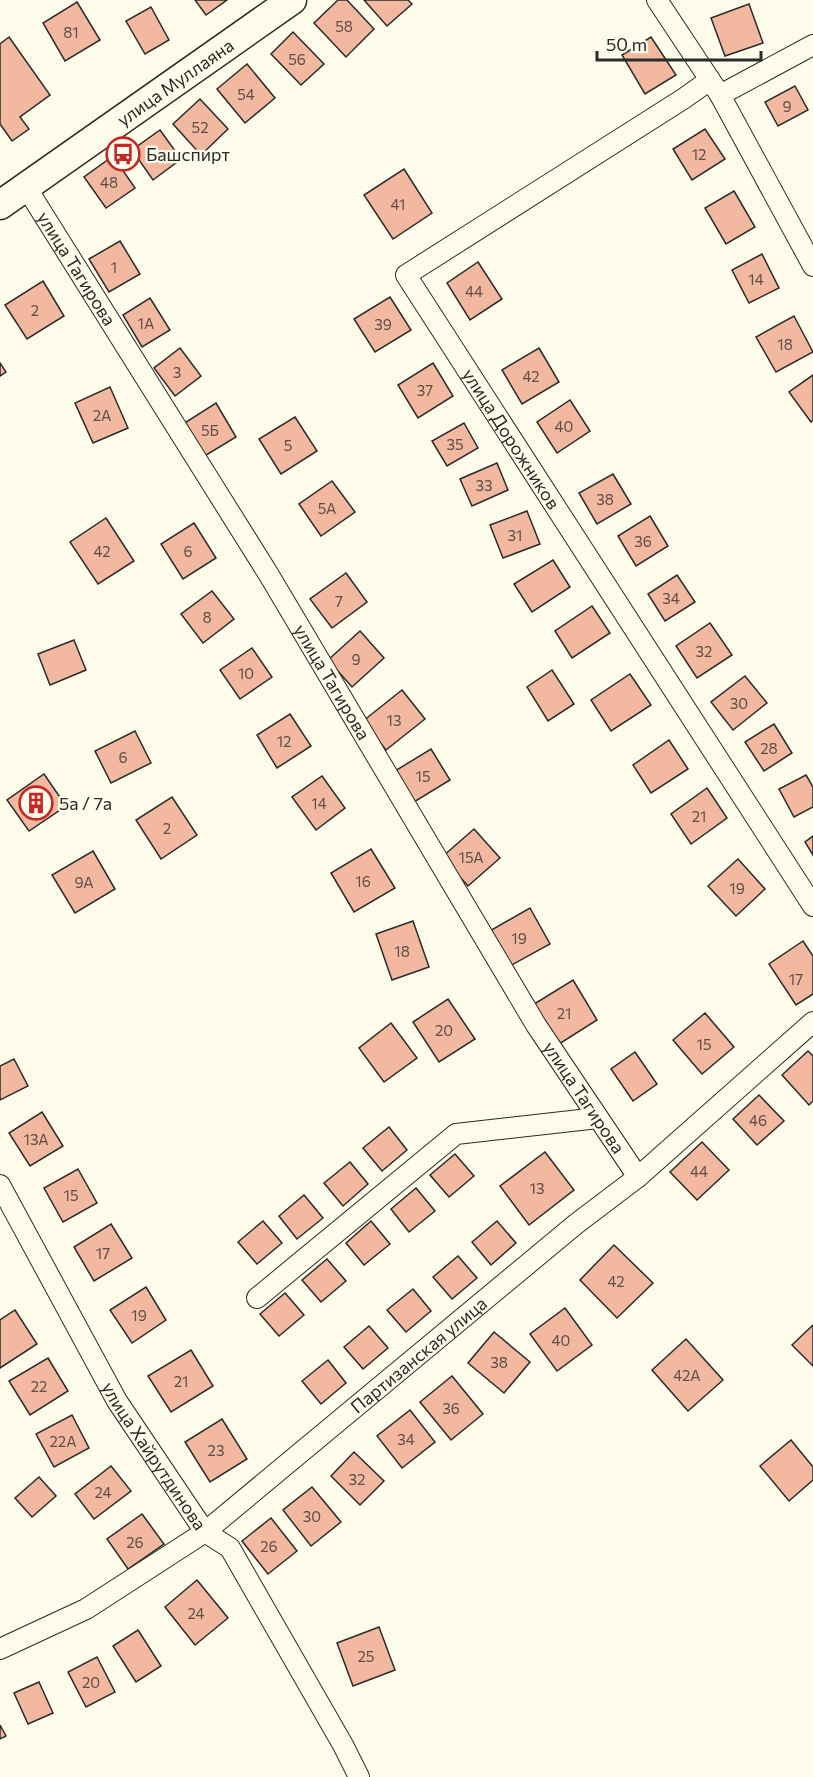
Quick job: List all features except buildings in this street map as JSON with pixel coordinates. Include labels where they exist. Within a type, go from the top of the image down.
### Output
[{"type":"main road","name":"улица Муллаяна","points":[[0,205],[292,0]]},
{"type":"street","points":[[657,0],[715,88],[813,266]]},
{"type":"street","name":"улица Дорожников","points":[[813,45],[715,88],[683,99],[406,275],[813,906]]},
{"type":"street","name":"улица Тагирова","points":[[26,187],[269,575],[536,1025],[638,1177]]},
{"type":"street","name":"Партизанская улица","points":[[0,1649],[86,1609],[205,1532],[576,1224],[638,1177],[813,1022]]},
{"type":"street","points":[[257,1298],[456,1134],[598,1118]]},
{"type":"street","name":"улица Хайрутдинова","points":[[0,1185],[117,1401],[205,1532],[230,1548],[344,1746],[359,1777]]},
{"type":"place","name":"Башспирт","points":[[123,154]]},
{"type":"place","name":"5а / 7а","points":[[36,803]]}]
